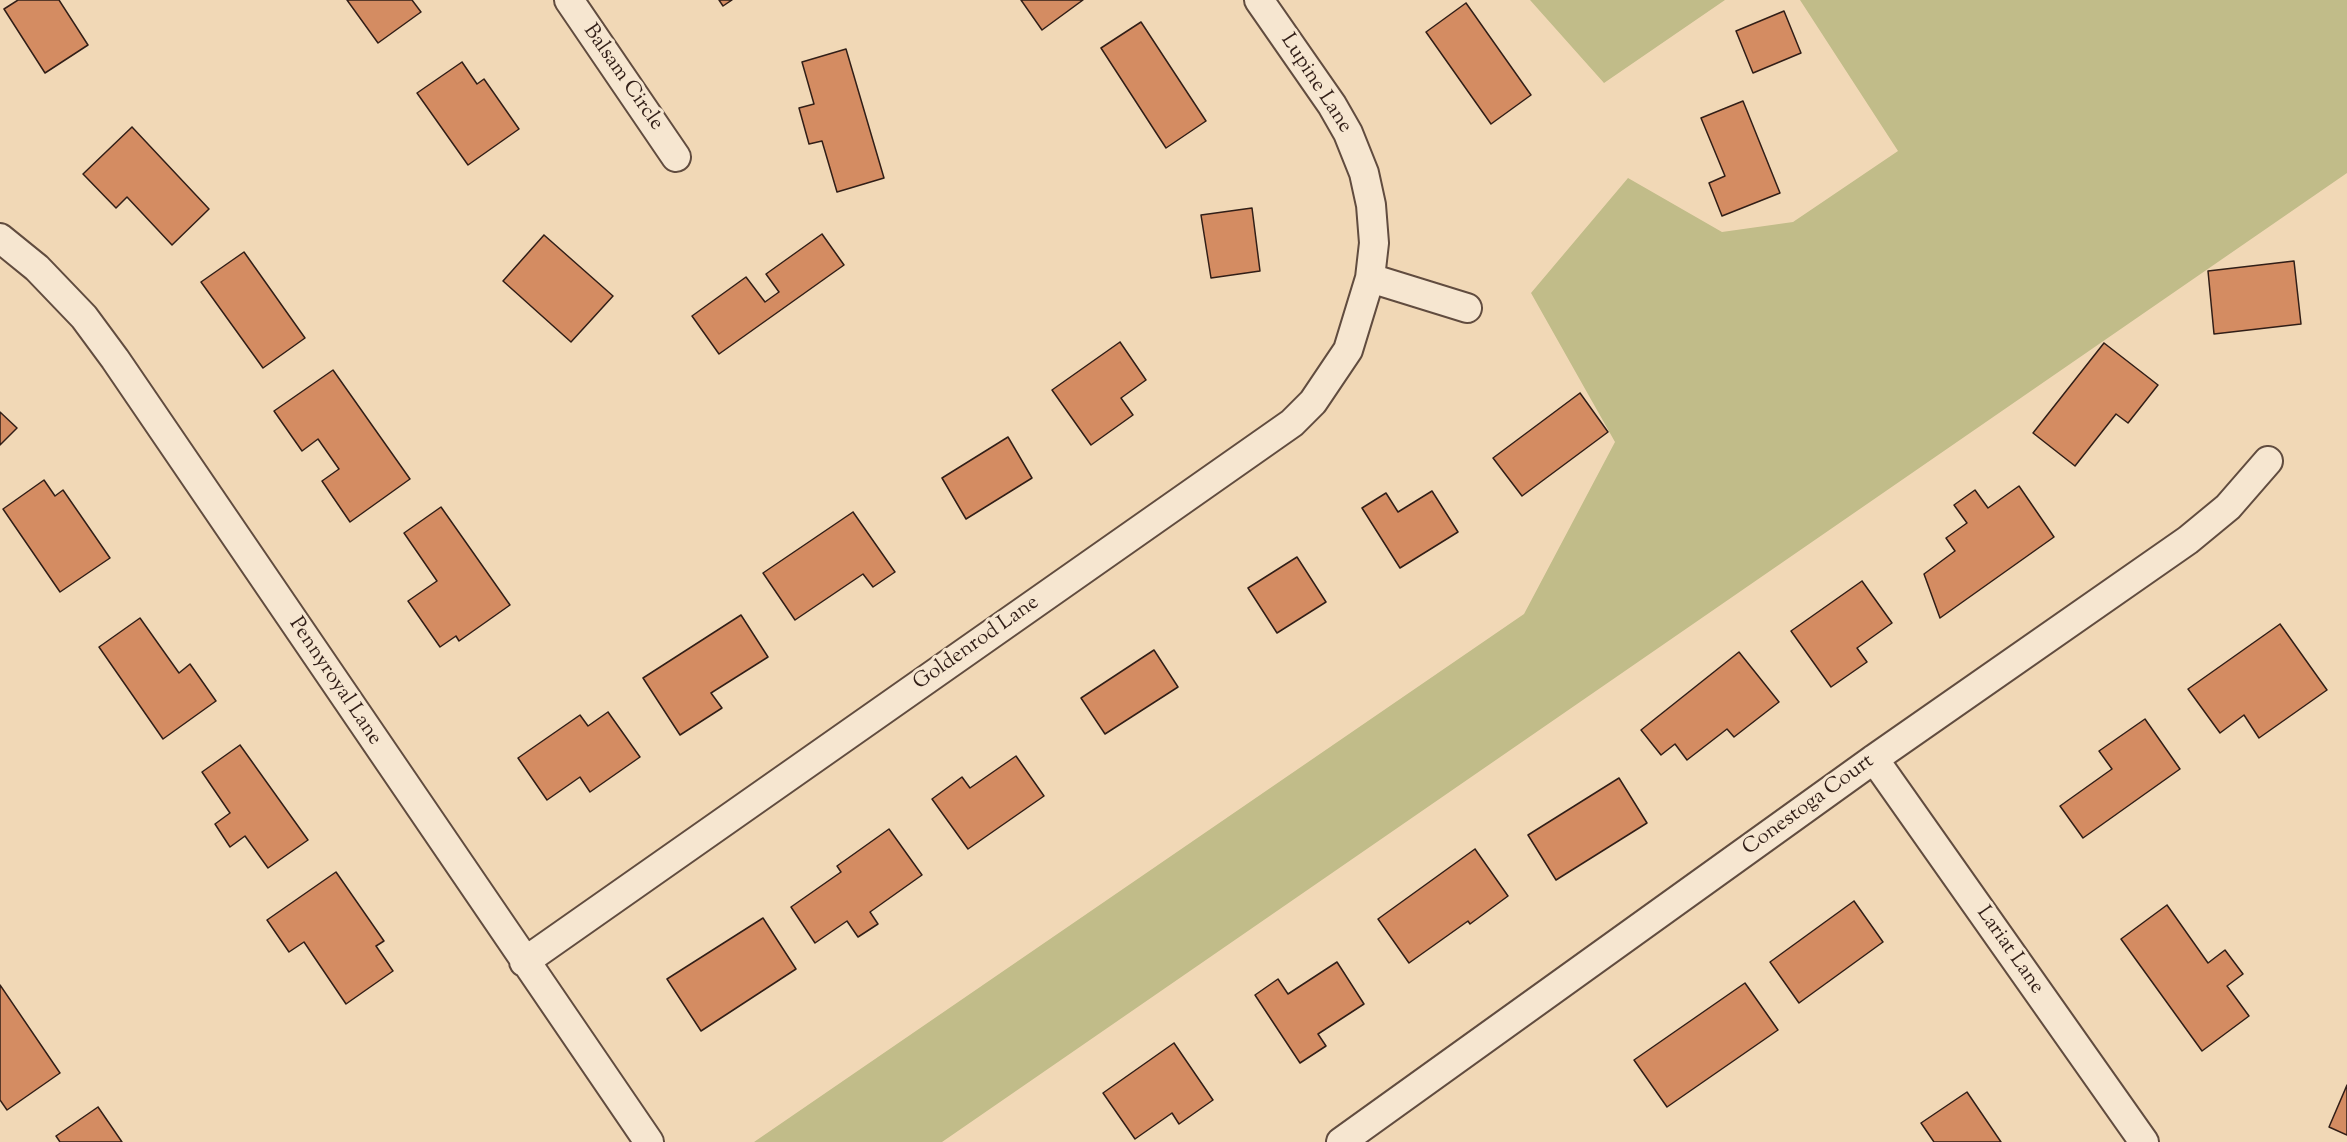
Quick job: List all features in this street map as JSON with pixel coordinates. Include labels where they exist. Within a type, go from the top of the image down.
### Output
[{"type":"street","name":"Balsam Circle","points":[[569,0],[676,157]]},
{"type":"street","name":"Lupine Lane","points":[[1259,0],[1332,105],[1348,133],[1364,173],[1371,205],[1374,243],[1370,278]]},
{"type":"street","name":"Pennyroyal Lane","points":[[0,238],[45,276],[84,317],[115,359],[524,962],[649,1142]]},
{"type":"street","points":[[1370,278],[1467,308]]},
{"type":"street","name":"Goldenrod Lane","points":[[524,962],[1292,423],[1313,402],[1348,350],[1370,278]]},
{"type":"street","name":"Conestoga Court","points":[[1345,1141],[1874,759],[2188,540],[2228,507],[2268,461]]},
{"type":"street","name":"Lariat Lane","points":[[1874,759],[2144,1142]]},
{"type":"shaded area","points":[[1530,0],[1725,0],[1604,83]]},
{"type":"shaded area","points":[[1800,0],[2347,0],[2347,173],[942,1142],[754,1142],[1524,614],[1615,442],[1531,293],[1628,178],[1722,232],[1793,222],[1898,151]]},
{"type":"building","points":[[18,0],[59,0],[88,45],[45,73],[4,9]]},
{"type":"building","points":[[347,0],[412,0],[421,12],[378,43]]},
{"type":"building","points":[[719,0],[732,0],[723,6]]},
{"type":"building","points":[[1021,0],[1083,0],[1042,30]]},
{"type":"building","points":[[1466,3],[1531,95],[1491,124],[1426,32]]},
{"type":"building","points":[[1784,11],[1801,53],[1753,73],[1736,31]]},
{"type":"building","points":[[1141,22],[1206,121],[1166,148],[1101,48]]},
{"type":"building","points":[[846,49],[884,178],[837,192],[822,141],[809,144],[799,108],[814,104],[802,62]]},
{"type":"building","points":[[462,62],[477,84],[484,79],[519,129],[468,165],[417,93]]},
{"type":"building","points":[[1743,101],[1780,193],[1722,216],[1709,183],[1725,176],[1701,118]]},
{"type":"building","points":[[132,127],[209,209],[172,245],[127,197],[116,208],[83,174]]},
{"type":"building","points":[[1252,208],[1260,271],[1211,278],[1201,215]]},
{"type":"building","points":[[822,234],[844,265],[719,354],[692,316],[746,277],[765,302],[779,292],[766,274]]},
{"type":"building","points":[[544,235],[613,296],[571,342],[503,281]]},
{"type":"building","points":[[244,252],[305,338],[263,368],[201,282]]},
{"type":"building","points":[[2294,261],[2301,324],[2214,334],[2208,271]]},
{"type":"building","points":[[1120,342],[1146,380],[1121,398],[1133,415],[1091,445],[1052,390]]},
{"type":"building","points":[[2104,343],[2158,385],[2128,423],[2116,414],[2075,466],[2033,433]]},
{"type":"building","points":[[333,370],[410,479],[350,522],[322,481],[339,469],[318,439],[302,451],[274,411]]},
{"type":"building","points":[[1580,393],[1608,432],[1522,496],[1493,458]]},
{"type":"building","points":[[0,412],[17,428],[0,445]]},
{"type":"building","points":[[1008,437],[1032,478],[966,519],[942,478]]},
{"type":"building","points":[[44,480],[55,496],[63,490],[110,558],[60,592],[3,509]]},
{"type":"building","points":[[2019,486],[2054,537],[1940,618],[1924,574],[1955,551],[1946,538],[1967,523],[1954,505],[1975,490],[1988,508]]},
{"type":"building","points":[[1432,491],[1458,532],[1400,568],[1362,508],[1386,493],[1398,512]]},
{"type":"building","points":[[441,507],[510,605],[459,641],[456,636],[440,647],[408,601],[437,581],[404,533]]},
{"type":"building","points":[[853,512],[895,572],[873,587],[863,574],[795,620],[763,573]]},
{"type":"building","points":[[1297,557],[1326,602],[1277,633],[1248,588]]},
{"type":"building","points":[[1862,581],[1892,623],[1857,648],[1867,662],[1831,687],[1791,631]]},
{"type":"building","points":[[741,615],[768,657],[711,693],[722,708],[680,735],[643,678]]},
{"type":"building","points":[[140,618],[179,673],[190,664],[216,701],[163,739],[99,647]]},
{"type":"building","points":[[2280,624],[2327,690],[2259,738],[2244,715],[2220,733],[2188,689]]},
{"type":"building","points":[[1154,650],[1178,687],[1105,734],[1081,698]]},
{"type":"building","points":[[1739,652],[1779,702],[1734,737],[1727,729],[1687,760],[1675,744],[1661,755],[1641,730]]},
{"type":"building","points":[[608,712],[640,757],[590,792],[580,777],[547,800],[518,758],[580,715],[588,726]]},
{"type":"building","points":[[2145,719],[2180,769],[2083,838],[2060,806],[2112,769],[2099,751]]},
{"type":"building","points":[[240,745],[308,840],[268,868],[245,836],[230,847],[215,824],[230,813],[202,772]]},
{"type":"building","points":[[1016,756],[1044,796],[968,849],[932,799],[962,777],[970,788]]},
{"type":"building","points":[[1619,778],[1647,823],[1556,880],[1528,835]]},
{"type":"building","points":[[889,829],[922,875],[870,912],[878,924],[858,937],[847,921],[815,943],[791,907],[841,872],[837,866]]},
{"type":"building","points":[[1475,849],[1508,896],[1470,924],[1468,921],[1409,963],[1378,919]]},
{"type":"building","points":[[336,872],[384,941],[376,946],[393,971],[346,1004],[304,942],[289,952],[267,920]]},
{"type":"building","points":[[1854,901],[1883,942],[1799,1003],[1770,962]]},
{"type":"building","points":[[2167,905],[2208,963],[2225,950],[2243,974],[2227,986],[2249,1016],[2202,1051],[2121,939]]},
{"type":"building","points":[[763,918],[796,969],[701,1031],[667,979]]},
{"type":"building","points":[[1337,962],[1364,1004],[1318,1034],[1326,1046],[1300,1063],[1255,995],[1278,979],[1288,994]]},
{"type":"building","points":[[1745,983],[1778,1030],[1667,1107],[1634,1060]]},
{"type":"building","points":[[0,985],[60,1073],[7,1110],[0,1100]]},
{"type":"building","points":[[1174,1043],[1213,1100],[1179,1124],[1172,1113],[1135,1139],[1103,1093]]},
{"type":"building","points":[[2347,1085],[2347,1135],[2329,1127]]},
{"type":"building","points":[[1967,1092],[2001,1142],[1934,1142],[1921,1123]]},
{"type":"building","points":[[98,1107],[122,1142],[60,1142],[56,1136]]}]
